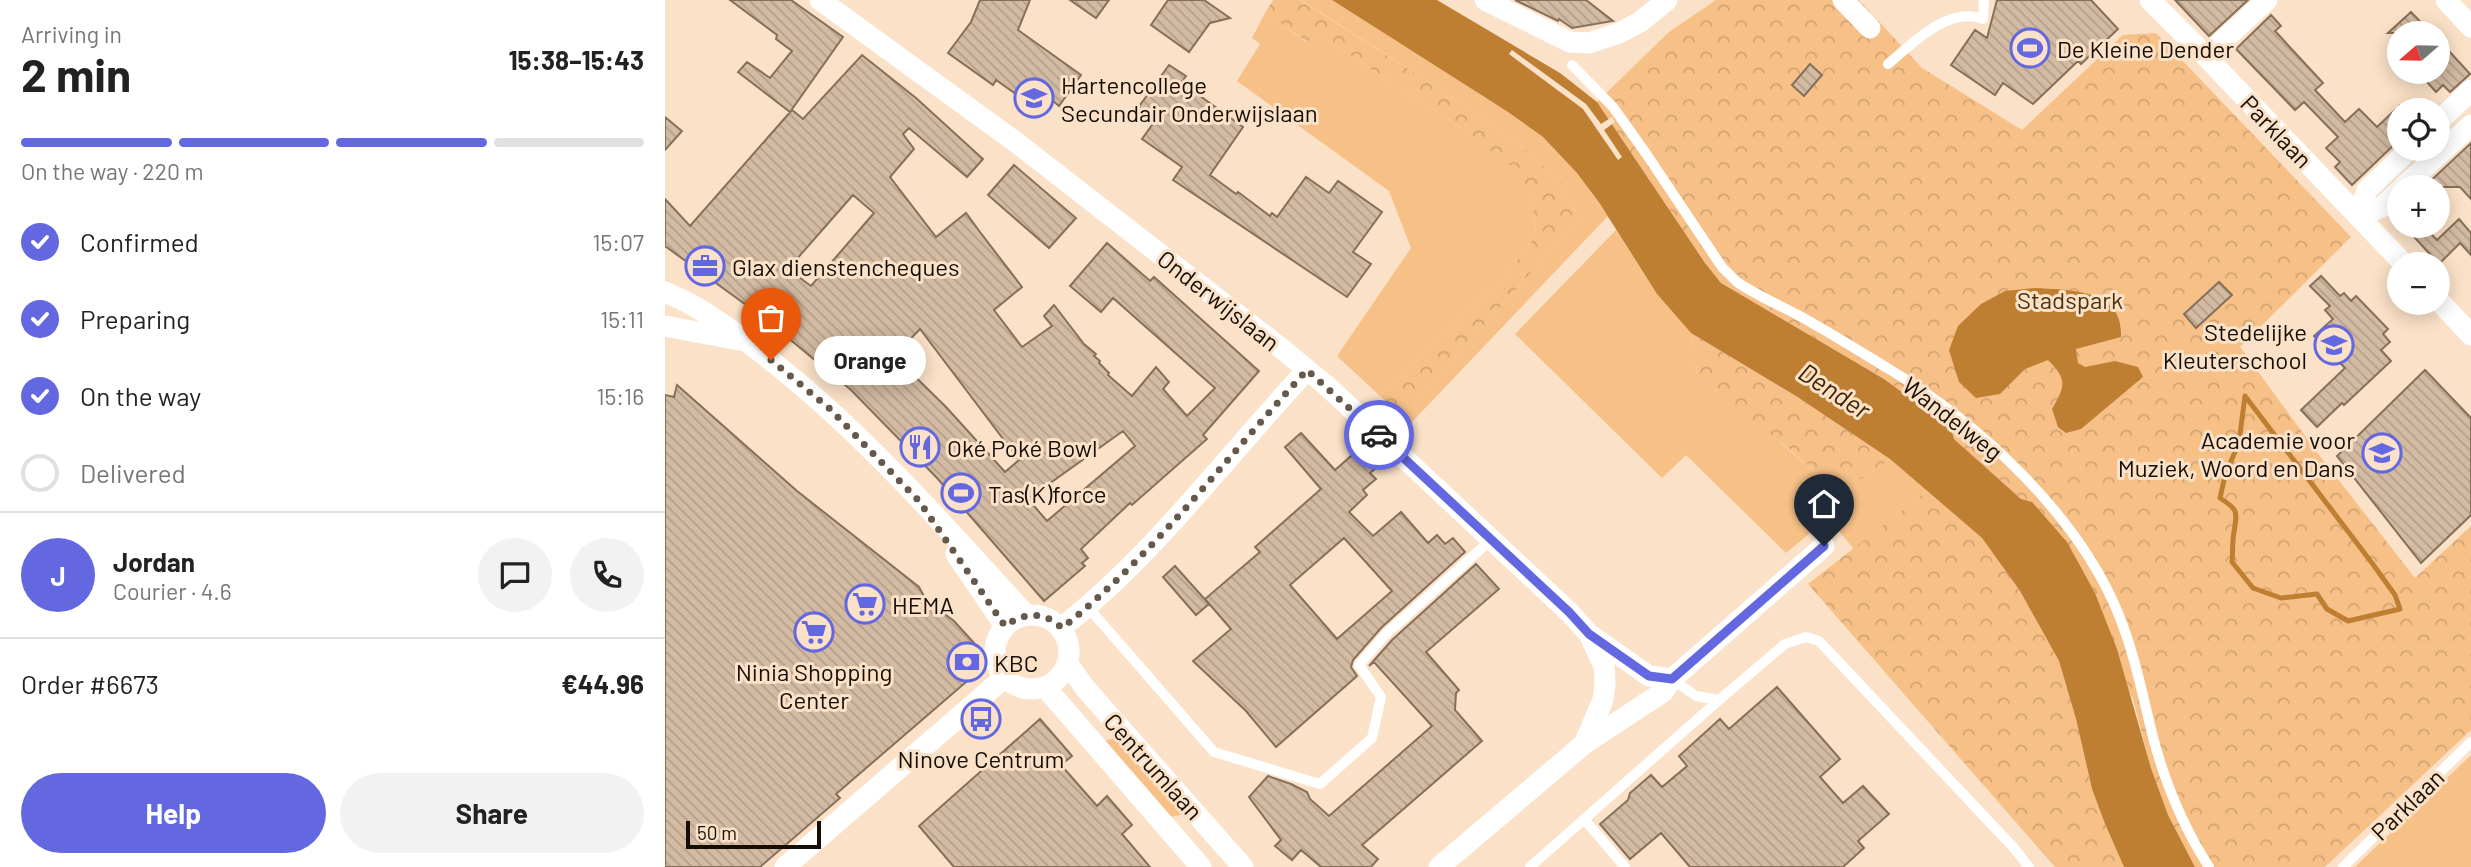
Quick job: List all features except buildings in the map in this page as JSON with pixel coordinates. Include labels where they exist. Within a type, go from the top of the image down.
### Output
[{"type":"street","name":"Onderwijslaan","points":[[820,0],[1017,143],[1327,386],[1569,612],[1589,634],[1649,676],[1672,679]]},
{"type":"street","points":[[1485,0],[1570,42],[1589,43],[1619,33],[1640,22],[1662,4]]},
{"type":"street","points":[[1843,0],[1870,28]]},
{"type":"street","name":"Parklaan","points":[[2150,0],[2392,252]]},
{"type":"street","points":[[2206,56],[2267,0]]},
{"type":"street","points":[[2446,0],[2471,27]]},
{"type":"street","points":[[2450,110],[2471,90]]},
{"type":"street","points":[[2416,175],[2471,125]]},
{"type":"street","points":[[2358,216],[2367,190],[2397,161]]},
{"type":"street","points":[[2358,216],[2382,207],[2387,202]]},
{"type":"street","points":[[665,292],[691,302],[747,342],[829,408],[1026,615]]},
{"type":"street","points":[[2450,313],[2471,335]]},
{"type":"street","points":[[665,326],[747,342]]},
{"type":"street","points":[[1068,664],[1055,682],[1045,687],[1030,689],[1016,685],[1005,677],[995,658],[998,637],[1005,626],[1026,615],[1048,618],[1062,628],[1114,582],[1189,504],[1307,370]]},
{"type":"street","points":[[919,501],[1005,626]]},
{"type":"street","name":"Onderwijslaan","points":[[1439,867],[1584,744],[1663,692],[1672,679],[1824,546]]},
{"type":"street","name":"Centrumlaan","points":[[1062,628],[1069,648],[1068,664],[1085,688],[1243,867]]},
{"type":"street","name":"Onderwijslaan","points":[[1584,744],[1603,700],[1605,684],[1604,666],[1589,634]]},
{"type":"street","points":[[785,867],[1005,677]]},
{"type":"street","name":"Centrumlaan","points":[[1045,687],[1201,867]]},
{"type":"lane","points":[[1888,64],[1924,34],[1956,17],[1970,14],[1983,19],[1984,0]]},
{"type":"lane","name":"Wandelweg","points":[[1572,65],[1613,107],[1722,267],[1737,282],[1880,364],[1931,397],[1995,450],[2052,506],[2091,561],[2117,611],[2165,776],[2187,831],[2209,867]]},
{"type":"lane","points":[[1087,606],[1214,752],[1320,784],[1373,738],[1381,697],[1359,665],[1385,634],[1492,540]]},
{"type":"lane","points":[[1530,867],[1785,644],[1806,637],[1819,641],[2029,867]]},
{"type":"lane","points":[[1672,679],[1696,696],[1719,700]]},
{"type":"lane","name":"Parklaan","points":[[2343,867],[2471,742]]},
{"type":"lane","points":[[1584,820],[1625,867]]},
{"type":"green space","points":[[1273,0],[1300,0],[1454,98],[1523,148],[1560,181],[1579,219],[1403,416],[1380,396],[1505,276],[1536,235],[1533,200],[1518,172],[1469,133],[1316,33],[1307,42],[1265,13]]},
{"type":"green space","points":[[1301,0],[1332,0],[1508,112],[1543,137],[1577,173],[1608,216],[1410,424],[1403,416],[1579,219],[1560,181],[1523,148],[1454,98]]},
{"type":"green space","name":"Stadspark","points":[[1716,0],[1859,0],[1922,68],[2022,130],[2123,35],[2156,33],[2351,237],[2240,347],[2316,451],[2415,578],[2471,526],[2471,730],[2325,867],[2195,867],[2168,815],[2151,768],[2133,699],[2021,499],[1954,439],[1951,428],[1884,379],[1721,283],[1705,263],[1597,102],[1669,32]]},
{"type":"green space","points":[[1265,13],[1306,42],[1316,33],[1469,133],[1519,172],[1533,200],[1536,235],[1505,276],[1380,396],[1337,356],[1411,248],[1389,191],[1237,81],[1260,44],[1252,38]]},
{"type":"green space","points":[[1616,230],[1657,294],[1691,333],[1697,372],[1815,472],[1861,479],[1890,459],[1927,491],[1854,549],[1828,518],[1786,553],[1686,455],[1662,478],[1515,334]]},
{"type":"green space","points":[[1691,333],[1796,396],[1890,459],[1861,479],[1832,481],[1815,472],[1788,448],[1709,389],[1697,372]]},
{"type":"green space","points":[[1927,491],[1982,538],[2020,591],[2059,661],[2092,789],[2124,867],[2055,867],[1808,584]]},
{"type":"green space","points":[[1118,737],[1185,814],[1169,817],[1102,742]]},
{"type":"green space","points":[[2471,755],[2471,867],[2355,867]]},
{"type":"water","name":"Dender","points":[[1332,0],[1437,0],[1560,73],[1597,102],[1721,283],[1884,379],[1951,428],[1954,439],[2021,499],[2032,502],[2067,542],[2095,593],[2117,649],[2151,768],[2168,815],[2195,867],[2124,867],[2092,789],[2059,661],[2020,591],[1982,538],[1890,459],[1796,396],[1691,333],[1657,294],[1577,173],[1543,137]]},
{"type":"water","points":[[2035,288],[2092,295],[2114,309],[2120,321],[2121,337],[2076,349],[2078,363],[2085,367],[2115,361],[2138,367],[2143,377],[2081,429],[2066,433],[2058,427],[2052,409],[2062,389],[2062,383],[2059,373],[2048,360],[2025,369],[2000,394],[1976,398],[1959,382],[1949,350],[1958,326],[1981,304],[2005,291]]},
{"type":"pier","points":[[1512,50],[1586,104],[1601,124],[1612,117],[1615,122],[1604,130],[1622,157],[1618,160],[1583,109],[1509,54]]},
{"type":"waterway","points":[[2245,396],[2372,563],[2395,595],[2400,609],[2348,621],[2327,609],[2317,594],[2281,598],[2253,588],[2232,562],[2235,512],[2220,498],[2225,476],[2239,442],[2245,396]]},
{"type":"way so far","points":[[771,360],[829,408],[919,501],[1005,626],[1026,615],[1037,615],[1048,618],[1062,628],[1075,617],[1114,582],[1189,504],[1307,370],[1379,435]]},
{"type":"place","name":"De Kleine Dender","points":[[2030,48]]},
{"type":"place","name":"Hartencollege Secundair Onderwijslaan","points":[[1034,98]]},
{"type":"place","name":"Glax dienstencheques","points":[[705,266]]},
{"type":"place","name":"Stedelijke Kleuterschool","points":[[2334,345]]},
{"type":"place","name":"Orange","points":[[771,360]]},
{"type":"place","name":"Oké Poké Bowl","points":[[920,447]]},
{"type":"place","name":"Academie voor Muziek, Woord en Dans","points":[[2382,453]]},
{"type":"place","name":"Tas(K)force","points":[[961,493]]},
{"type":"place","name":"HEMA","points":[[865,604]]},
{"type":"place","name":"Ninia Shopping Center","points":[[814,632]]},
{"type":"place","name":"KBC","points":[[967,662]]},
{"type":"place","name":"Ninove Centrum","points":[[981,719]]},
{"type":"route","points":[[1379,435],[1569,612],[1589,634],[1649,676],[1672,679],[1824,546]]}]
